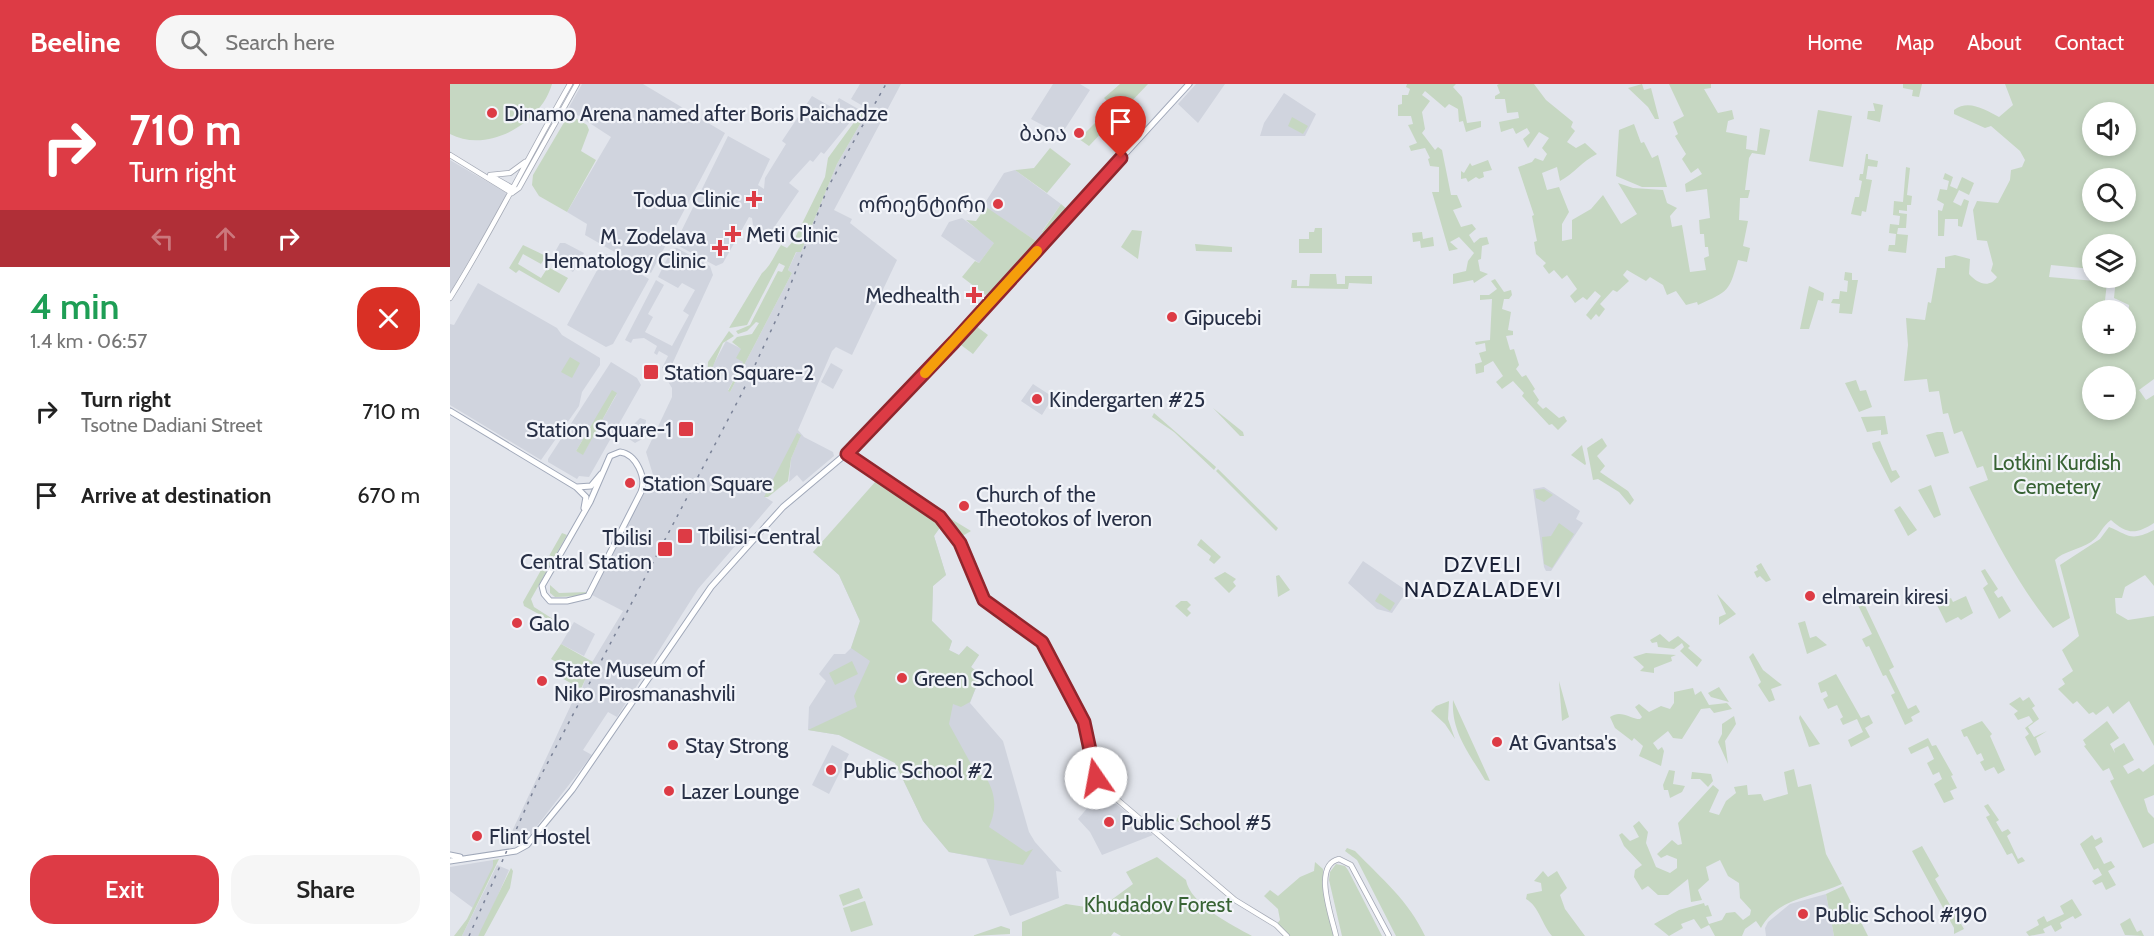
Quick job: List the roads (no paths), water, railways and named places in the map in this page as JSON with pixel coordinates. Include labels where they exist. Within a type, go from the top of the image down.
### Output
[{"type":"main road","points":[[514,191],[526,160],[570,84]]},
{"type":"main road","points":[[450,298],[577,84]]},
{"type":"main road","points":[[450,861],[516,851],[527,845],[572,790],[711,586],[783,507],[847,454],[960,336],[1189,84]]},
{"type":"main road","points":[[450,155],[514,191]]},
{"type":"main road","points":[[489,175],[506,174],[520,167],[526,160]]},
{"type":"main road","points":[[480,172],[514,191]]},
{"type":"main road","points":[[450,411],[576,487],[583,493],[586,501],[582,514]]},
{"type":"main road","points":[[617,452],[626,453],[643,476],[644,486],[588,596],[567,601],[550,601],[542,586],[582,514],[590,502],[610,456],[617,452]]},
{"type":"main road","points":[[847,454],[940,517],[960,543],[984,600],[1042,642],[1084,722],[1099,784],[1236,900],[1276,925],[1287,936]]},
{"type":"main road","points":[[583,493],[588,492],[588,487],[602,473]]},
{"type":"main road","points":[[576,487],[588,487]]},
{"type":"main road","points":[[450,855],[462,858]]},
{"type":"main road","points":[[1336,936],[1324,883],[1324,870],[1332,860],[1339,859],[1351,865],[1389,936]]},
{"type":"railway","points":[[469,936],[536,785],[742,393],[782,307],[828,187],[886,84]]},
{"type":"place","name":"Dinamo Arena named after Boris Paichadze","points":[[492,113]]},
{"type":"place","name":"ბაია","points":[[1079,133]]},
{"type":"place","name":"Todua Clinic","points":[[754,199]]},
{"type":"place","name":"ორიენტირი","points":[[998,204]]},
{"type":"place","name":"Meti Clinic","points":[[733,234]]},
{"type":"place","name":"M. Zodelava Hematology Clinic","points":[[720,248]]},
{"type":"place","name":"Medhealth","points":[[974,295]]},
{"type":"place","name":"Gipucebi","points":[[1172,317]]},
{"type":"place","name":"Station Square-2","points":[[651,372]]},
{"type":"place","name":"Kindergarten #25","points":[[1037,399]]},
{"type":"place","name":"Station Square-1","points":[[686,429]]},
{"type":"place","name":"Station Square","points":[[630,483]]},
{"type":"place","name":"Church of the Theotokos of Iveron","points":[[964,506]]},
{"type":"place","name":"Tbilisi-Central","points":[[685,536]]},
{"type":"place","name":"Tbilisi Central Station","points":[[665,549]]},
{"type":"place","name":"elmarein kiresi","points":[[1810,596]]},
{"type":"place","name":"Galo","points":[[517,623]]},
{"type":"place","name":"Green School","points":[[902,678]]},
{"type":"place","name":"State Museum of Niko Pirosmanashvili","points":[[542,681]]},
{"type":"place","name":"At Gvantsa's","points":[[1497,742]]},
{"type":"place","name":"Stay Strong","points":[[673,745]]},
{"type":"place","name":"Public School #2","points":[[831,770]]},
{"type":"place","name":"Lazer Lounge","points":[[669,791]]},
{"type":"place","name":"Public School #5","points":[[1109,822]]},
{"type":"place","name":"Flint Hostel","points":[[477,836]]},
{"type":"place","name":"Public School #190","points":[[1803,914]]},
{"type":"district","name":"DZVELI NADZALADEVI","points":[[1483,576]]},
{"type":"park label","name":"Lotkini Kurdish Cemetery","points":[[2057,474]]},
{"type":"park label","name":"Khudadov Forest","points":[[1158,904]]}]
